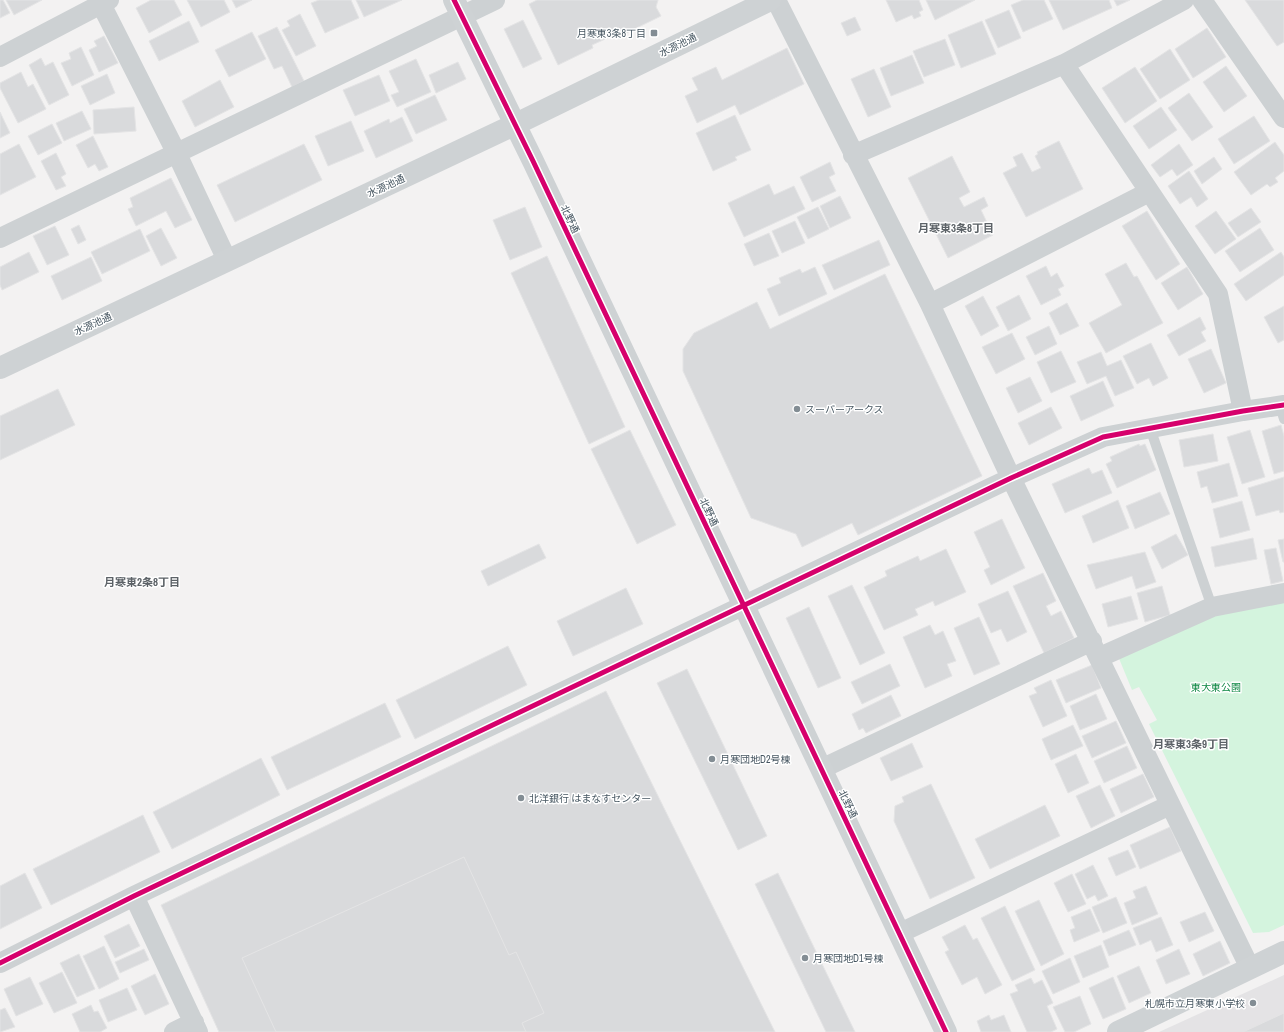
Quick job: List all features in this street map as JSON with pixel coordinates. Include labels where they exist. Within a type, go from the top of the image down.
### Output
[{"type":"street","points":[[0,238],[177,154],[458,8],[495,0]]},
{"type":"street","name":"水源池通","points":[[0,368],[514,125],[770,0]]},
{"type":"street","points":[[776,0],[853,155],[930,304],[1011,478],[1096,649],[1250,968]]},
{"type":"street","points":[[853,155],[1064,64],[1184,0]]},
{"type":"street","points":[[1202,0],[1284,118]]},
{"type":"street","points":[[0,56],[103,2],[227,260]]},
{"type":"street","name":"北野通","points":[[458,8],[946,1032]]},
{"type":"street","points":[[1064,64],[1218,294],[1243,411]]},
{"type":"street","points":[[930,304],[1149,192]]},
{"type":"street","points":[[0,963],[134,896],[1011,478],[1103,437],[1243,411],[1282,410]]},
{"type":"street","points":[[821,769],[1096,649],[1212,607],[1284,593]]},
{"type":"street","points":[[900,933],[1170,805]]},
{"type":"street","points":[[134,896],[196,1027],[174,1032]]},
{"type":"street","points":[[1118,1032],[1284,952]]},
{"type":"lane","points":[[1150,428],[1212,607]]},
{"type":"shaded area","name":"札幌市立月寒東小学校","points":[[1284,975],[1284,1032],[1159,1032]]},
{"type":"green space","name":"東大東公園","points":[[1284,602],[1284,925],[1269,932],[1253,933],[1149,724],[1157,720],[1139,687],[1132,690],[1118,656],[1204,616]]},
{"type":"building","points":[[0,0],[3,0],[10,13],[0,18]]},
{"type":"building","points":[[6,0],[42,0],[14,15]]},
{"type":"building","points":[[151,0],[174,0],[182,15],[149,33],[136,8]]},
{"type":"building","points":[[187,0],[224,0],[230,12],[201,27]]},
{"type":"building","points":[[232,0],[252,0],[236,8]]},
{"type":"building","points":[[319,0],[351,0],[359,18],[325,33],[311,3]]},
{"type":"building","points":[[356,0],[402,0],[364,17]]},
{"type":"building","points":[[537,0],[658,0],[656,7],[661,16],[616,38],[614,35],[592,45],[593,48],[558,65],[529,4]]},
{"type":"building","points":[[886,0],[919,0],[923,10],[919,12],[921,16],[914,19],[912,15],[896,22]]},
{"type":"building","points":[[926,0],[975,0],[935,20]]},
{"type":"building","points":[[1023,0],[1044,0],[1053,19],[1023,32],[1011,5]]},
{"type":"building","points":[[1049,0],[1109,0],[1112,8],[1063,30]]},
{"type":"building","points":[[1114,0],[1130,0],[1117,6]]},
{"type":"building","points":[[1245,0],[1284,0],[1284,42],[1277,46]]},
{"type":"building","points":[[1009,10],[1021,38],[998,48],[985,20]]},
{"type":"building","points":[[300,14],[316,46],[296,56],[282,30],[290,26],[287,21]]},
{"type":"building","points":[[855,17],[861,30],[847,36],[841,23]]},
{"type":"building","points":[[523,20],[542,59],[523,68],[504,29]]},
{"type":"building","points":[[189,21],[199,42],[159,61],[149,41]]},
{"type":"building","points":[[982,21],[996,54],[961,68],[948,35]]},
{"type":"building","points":[[277,27],[304,81],[292,87],[282,66],[274,69],[258,36]]},
{"type":"building","points":[[1207,28],[1226,57],[1193,78],[1175,49]]},
{"type":"building","points":[[252,32],[266,59],[229,77],[215,50]]},
{"type":"building","points":[[104,36],[118,63],[99,72],[89,50],[97,46],[94,41]]},
{"type":"building","points":[[945,39],[955,65],[924,77],[913,51]]},
{"type":"building","points":[[81,47],[94,75],[72,86],[61,63],[71,59],[69,53]]},
{"type":"building","points":[[787,48],[804,84],[740,115],[735,105],[697,123],[685,96],[698,90],[692,78],[716,67],[722,80]]},
{"type":"building","points":[[1170,49],[1190,80],[1160,99],[1140,69]]},
{"type":"building","points":[[912,55],[924,83],[891,96],[880,68]]},
{"type":"building","points":[[41,58],[45,66],[53,62],[69,95],[49,105],[29,65]]},
{"type":"building","points":[[416,59],[431,92],[397,107],[391,95],[399,92],[389,71]]},
{"type":"building","points":[[458,62],[466,79],[436,93],[429,75]]},
{"type":"building","points":[[1226,66],[1247,96],[1224,112],[1203,82]]},
{"type":"building","points":[[1135,67],[1157,101],[1125,123],[1102,88]]},
{"type":"building","points":[[874,69],[891,107],[868,117],[851,79]]},
{"type":"building","points":[[21,72],[28,87],[33,84],[46,109],[18,123],[0,88],[0,83]]},
{"type":"building","points":[[107,74],[115,93],[90,105],[81,86]]},
{"type":"building","points":[[379,75],[390,101],[355,116],[343,90]]},
{"type":"building","points":[[220,80],[234,107],[195,127],[182,101]]},
{"type":"building","points":[[1189,93],[1213,127],[1192,141],[1168,108]]},
{"type":"building","points":[[435,95],[447,120],[416,134],[404,109]]},
{"type":"building","points":[[134,107],[136,131],[94,134],[93,110]]},
{"type":"building","points":[[1161,107],[1177,130],[1149,149],[1133,126]]},
{"type":"building","points":[[82,111],[91,129],[64,141],[56,123]]},
{"type":"building","points":[[0,112],[10,133],[0,138]]},
{"type":"building","points":[[735,115],[751,150],[735,157],[737,160],[713,171],[696,133]]},
{"type":"building","points":[[1254,116],[1270,141],[1234,164],[1218,139]]},
{"type":"building","points":[[402,117],[413,141],[376,158],[364,131],[389,119],[390,123]]},
{"type":"building","points":[[351,121],[364,151],[328,166],[315,136]]},
{"type":"building","points":[[52,124],[62,143],[38,155],[28,136]]},
{"type":"building","points":[[93,136],[108,167],[99,171],[95,164],[88,168],[76,145]]},
{"type":"building","points":[[1059,141],[1083,189],[1026,217],[1003,173],[1017,166],[1013,157],[1022,153],[1032,172],[1041,168],[1035,156],[1038,154],[1037,152]]},
{"type":"building","points":[[1275,142],[1284,155],[1284,171],[1275,178],[1278,182],[1270,187],[1267,184],[1251,195],[1234,172]]},
{"type":"building","points":[[19,144],[36,177],[0,195],[0,154]]},
{"type":"building","points":[[304,144],[322,180],[235,222],[217,185]]},
{"type":"building","points":[[1179,144],[1193,165],[1177,176],[1172,169],[1160,177],[1151,165]]},
{"type":"building","points":[[56,153],[66,174],[61,177],[66,186],[56,190],[41,161]]},
{"type":"building","points":[[952,156],[970,192],[959,198],[964,207],[984,197],[988,206],[981,210],[993,235],[948,258],[908,178]]},
{"type":"building","points":[[1214,157],[1222,169],[1202,184],[1194,171]]},
{"type":"building","points":[[830,162],[835,174],[829,177],[836,191],[812,202],[800,177]]},
{"type":"building","points":[[1189,171],[1208,199],[1197,207],[1191,197],[1180,204],[1168,186]]},
{"type":"building","points":[[171,178],[192,220],[175,228],[166,211],[136,226],[128,209],[133,207],[130,198]]},
{"type":"building","points":[[769,184],[774,195],[794,186],[805,209],[744,237],[728,203]]},
{"type":"building","points":[[840,196],[851,218],[830,228],[820,206]]},
{"type":"building","points":[[525,207],[542,247],[510,260],[493,220]]},
{"type":"building","points":[[818,207],[829,229],[808,239],[797,217]]},
{"type":"building","points":[[1251,208],[1261,222],[1238,237],[1228,223]]},
{"type":"building","points":[[1147,211],[1180,264],[1156,280],[1122,226]]},
{"type":"building","points":[[1216,211],[1236,239],[1215,254],[1195,226]]},
{"type":"building","points":[[795,221],[805,243],[782,253],[772,231]]},
{"type":"building","points":[[79,225],[86,240],[78,244],[71,229]]},
{"type":"building","points":[[55,226],[69,255],[47,265],[33,236]]},
{"type":"building","points":[[161,228],[177,258],[161,266],[146,236]]},
{"type":"building","points":[[1260,228],[1274,250],[1240,272],[1225,251]]},
{"type":"building","points":[[140,229],[150,251],[102,274],[91,252]]},
{"type":"building","points":[[769,233],[779,256],[754,266],[744,244]]},
{"type":"building","points":[[879,240],[890,265],[834,290],[822,265]]},
{"type":"building","points":[[29,252],[39,272],[2,290],[0,285],[0,267]]},
{"type":"building","points":[[1281,252],[1284,257],[1284,275],[1246,301],[1234,284]]},
{"type":"building","points":[[547,256],[625,427],[589,444],[511,273]]},
{"type":"building","points":[[91,257],[102,281],[62,300],[51,276]]},
{"type":"building","points":[[1126,263],[1134,277],[1137,276],[1163,323],[1106,353],[1089,323],[1122,305],[1105,274]]},
{"type":"building","points":[[1046,266],[1051,277],[1057,273],[1064,286],[1058,289],[1061,295],[1041,305],[1026,276]]},
{"type":"building","points":[[815,267],[827,294],[779,316],[767,289],[781,283],[779,278],[800,269],[802,273]]},
{"type":"building","points":[[1187,267],[1203,294],[1178,310],[1161,283]]},
{"type":"building","points":[[885,274],[982,476],[858,535],[852,523],[802,547],[796,534],[751,518],[683,371],[683,349],[694,333],[757,302],[770,329]]},
{"type":"building","points":[[1019,295],[1031,319],[1008,331],[996,307]]},
{"type":"building","points":[[983,296],[999,326],[981,336],[965,306]]},
{"type":"building","points":[[1067,303],[1079,326],[1060,335],[1049,313]]},
{"type":"building","points":[[1284,306],[1284,340],[1278,343],[1264,317]]},
{"type":"building","points":[[1200,317],[1206,329],[1201,332],[1206,341],[1179,356],[1167,335]]},
{"type":"building","points":[[1049,326],[1057,344],[1035,355],[1026,337]]},
{"type":"building","points":[[1012,333],[1025,359],[996,374],[982,347]]},
{"type":"building","points":[[1151,343],[1168,378],[1153,386],[1149,378],[1137,384],[1123,356]]},
{"type":"building","points":[[1211,349],[1226,383],[1204,393],[1188,359]]},
{"type":"building","points":[[1061,351],[1076,382],[1051,393],[1037,362]]},
{"type":"building","points":[[1101,352],[1107,366],[1121,360],[1134,388],[1115,396],[1106,376],[1087,384],[1077,362]]},
{"type":"building","points":[[1030,377],[1042,401],[1018,413],[1006,388]]},
{"type":"building","points":[[1103,381],[1114,406],[1081,421],[1070,396]]},
{"type":"building","points":[[58,389],[75,425],[0,460],[0,416]]},
{"type":"building","points":[[1051,407],[1062,428],[1029,445],[1018,423]]},
{"type":"building","points":[[1281,425],[1284,436],[1284,471],[1274,474],[1262,431]]},
{"type":"building","points":[[630,430],[676,525],[637,544],[591,449]]},
{"type":"building","points":[[1250,430],[1265,477],[1242,484],[1227,437]]},
{"type":"building","points":[[1213,434],[1218,461],[1184,467],[1179,440]]},
{"type":"building","points":[[1139,444],[1140,446],[1145,444],[1156,470],[1117,488],[1106,464],[1112,461],[1110,457]]},
{"type":"building","points":[[1229,463],[1238,496],[1212,503],[1207,486],[1201,488],[1197,472]]},
{"type":"building","points":[[1089,468],[1092,474],[1102,470],[1112,493],[1065,513],[1052,484]]},
{"type":"building","points":[[1284,477],[1284,512],[1280,513],[1279,510],[1256,516],[1248,488]]},
{"type":"building","points":[[1160,492],[1170,514],[1135,529],[1126,506]]},
{"type":"building","points":[[1118,500],[1129,528],[1093,543],[1082,516]]},
{"type":"building","points":[[1242,501],[1250,530],[1220,538],[1213,509]]},
{"type":"building","points":[[1002,519],[1025,568],[991,585],[984,570],[990,567],[974,532]]},
{"type":"building","points":[[1176,534],[1188,555],[1162,569],[1151,547]]},
{"type":"building","points":[[1253,538],[1257,559],[1215,567],[1211,547]]},
{"type":"building","points":[[1284,539],[1284,562],[1283,562],[1278,540]]},
{"type":"building","points":[[539,544],[546,558],[488,586],[481,571]]},
{"type":"building","points":[[1276,548],[1283,581],[1271,584],[1264,550]]},
{"type":"building","points":[[946,549],[966,592],[935,606],[933,601],[915,609],[918,615],[884,630],[864,587],[887,576],[885,571],[918,556],[920,561]]},
{"type":"building","points":[[1145,552],[1156,582],[1136,589],[1132,576],[1096,589],[1087,565]]},
{"type":"building","points":[[1043,573],[1056,601],[1046,606],[1051,616],[1061,611],[1074,638],[1044,653],[1013,586]]},
{"type":"building","points":[[852,585],[885,653],[860,665],[828,596]]},
{"type":"building","points":[[1162,586],[1170,615],[1145,622],[1137,593]]},
{"type":"building","points":[[626,588],[643,624],[573,656],[557,621]]},
{"type":"building","points":[[1008,591],[1027,632],[1007,642],[1001,629],[991,633],[978,604]]},
{"type":"building","points":[[1131,596],[1138,619],[1108,627],[1102,604]]},
{"type":"building","points":[[809,607],[841,678],[818,688],[786,618]]},
{"type":"building","points":[[979,617],[1000,664],[974,675],[954,628]]},
{"type":"building","points":[[930,625],[935,635],[943,631],[956,661],[947,664],[952,676],[925,688],[903,637]]},
{"type":"building","points":[[508,646],[527,685],[415,739],[396,700]]},
{"type":"building","points":[[890,664],[900,686],[862,704],[851,682]]},
{"type":"building","points":[[1092,665],[1101,688],[1066,703],[1056,680]]},
{"type":"building","name":"月寒団地D2号棟","points":[[687,669],[767,836],[738,850],[657,683]]},
{"type":"building","points":[[1051,680],[1067,716],[1043,727],[1029,696],[1037,693],[1034,688]]},
{"type":"building","name":"北洋銀行 はまなすセンター","points":[[606,691],[775,1032],[219,1032],[161,905]]},
{"type":"building","points":[[1096,694],[1107,719],[1080,730],[1070,706]]},
{"type":"building","points":[[891,695],[901,716],[866,733],[863,728],[859,730],[852,714]]},
{"type":"building","points":[[385,703],[401,737],[287,790],[271,757]]},
{"type":"building","points":[[1116,721],[1126,743],[1092,758],[1082,736]]},
{"type":"building","points":[[1073,725],[1083,746],[1051,760],[1042,739]]},
{"type":"building","points":[[912,743],[923,767],[891,781],[880,758]]},
{"type":"building","points":[[1127,746],[1137,768],[1104,783],[1094,761]]},
{"type":"building","points":[[1076,754],[1089,783],[1068,793],[1055,764]]},
{"type":"building","points":[[261,758],[280,795],[172,849],[153,812]]},
{"type":"building","points":[[1143,774],[1154,797],[1121,813],[1110,789]]},
{"type":"building","points":[[931,784],[975,878],[930,899],[894,821],[895,806],[904,802],[902,797]]},
{"type":"building","points":[[1100,785],[1115,816],[1091,828],[1076,796]]},
{"type":"building","points":[[1045,805],[1060,836],[990,869],[975,839]]},
{"type":"building","points":[[143,815],[160,852],[51,905],[33,869]]},
{"type":"building","points":[[1170,827],[1181,851],[1140,869],[1130,845]]},
{"type":"building","points":[[1128,850],[1136,867],[1116,876],[1108,858]]},
{"type":"building","points":[[464,857],[509,955],[516,952],[544,1013],[522,1023],[526,1032],[276,1032],[242,958]]},
{"type":"building","points":[[1093,865],[1108,896],[1098,901],[1095,895],[1087,899],[1075,874]]},
{"type":"building","points":[[25,873],[42,908],[0,929],[0,886]]},
{"type":"building","name":"月寒団地D1号棟","points":[[778,873],[855,1032],[826,1032],[755,884]]},
{"type":"building","points":[[1072,874],[1086,904],[1068,912],[1054,883]]},
{"type":"building","points":[[1146,886],[1158,914],[1132,925],[1124,903],[1136,898],[1133,891]]},
{"type":"building","points":[[1116,897],[1127,923],[1103,933],[1092,907]]},
{"type":"building","points":[[1039,900],[1064,954],[1041,966],[1015,911]]},
{"type":"building","points":[[1005,906],[1035,970],[1012,981],[981,918]]},
{"type":"building","points":[[1090,909],[1100,931],[1074,942],[1070,930],[1075,928],[1071,917]]},
{"type":"building","points":[[1205,912],[1214,931],[1189,942],[1180,922]]},
{"type":"building","points":[[1161,917],[1173,945],[1156,952],[1151,940],[1140,945],[1133,928]]},
{"type":"building","points":[[129,924],[140,946],[115,958],[104,936]]},
{"type":"building","points":[[965,925],[973,940],[977,938],[1002,985],[985,994],[977,977],[962,985],[945,952],[949,950],[942,937]]},
{"type":"building","points":[[1129,930],[1136,945],[1109,956],[1103,941]]},
{"type":"building","points":[[1220,941],[1230,963],[1203,976],[1193,954]]},
{"type":"building","points":[[1101,945],[1109,967],[1083,978],[1074,956]]},
{"type":"building","points":[[104,946],[119,979],[99,989],[83,956]]},
{"type":"building","points":[[144,949],[149,960],[120,973],[115,962]]},
{"type":"building","points":[[1179,949],[1190,974],[1166,984],[1156,960]]},
{"type":"building","points":[[79,954],[95,989],[77,997],[60,963]]},
{"type":"building","points":[[1070,958],[1080,982],[1053,994],[1042,971]]},
{"type":"building","points":[[1139,966],[1151,993],[1129,1003],[1117,976]]},
{"type":"building","points":[[62,972],[77,1003],[54,1013],[39,983]]},
{"type":"building","points":[[155,974],[169,1004],[145,1015],[131,986]]},
{"type":"building","points":[[30,977],[43,1004],[16,1016],[4,989]]},
{"type":"building","points":[[1113,977],[1126,1009],[1103,1019],[1089,988]]},
{"type":"building","points":[[1031,978],[1034,984],[1042,980],[1053,1003],[1047,1006],[1057,1029],[1051,1032],[1027,1032],[1010,994],[1018,991],[1015,985]]},
{"type":"building","points":[[127,988],[137,1010],[108,1022],[99,1000]]},
{"type":"building","points":[[1080,996],[1091,1024],[1074,1032],[1065,1032],[1053,1007]]},
{"type":"building","points":[[91,1005],[94,1012],[98,1011],[107,1028],[100,1032],[80,1032],[72,1014]]},
{"type":"building","points":[[5,1008],[15,1027],[0,1032],[0,1010]]},
{"type":"building","points":[[1284,1013],[1284,1032],[1243,1032]]},
{"type":"building","points":[[989,1015],[991,1020],[1004,1015],[1011,1032],[981,1032],[977,1021]]},
{"type":"cycle path","points":[[454,0],[533,161],[946,1032]]},
{"type":"cycle path","points":[[0,963],[134,896],[1011,478],[1103,437],[1243,411],[1284,405]]},
{"type":"place","name":"月寒東3条8丁目","points":[[654,33]]},
{"type":"place","name":"スーパーアークス","points":[[797,409]]},
{"type":"place","name":"月寒団地D2号棟","points":[[712,759]]},
{"type":"place","name":"北洋銀行 はまなすセンター","points":[[521,798]]},
{"type":"place","name":"月寒団地D1号棟","points":[[805,958]]},
{"type":"place","name":"札幌市立月寒東小学校","points":[[1253,1003]]},
{"type":"district","name":"月寒東3条8丁目","points":[[956,228]]},
{"type":"district","name":"月寒東2条8丁目","points":[[142,582]]},
{"type":"district","name":"月寒東3条9丁目","points":[[1191,744]]}]
